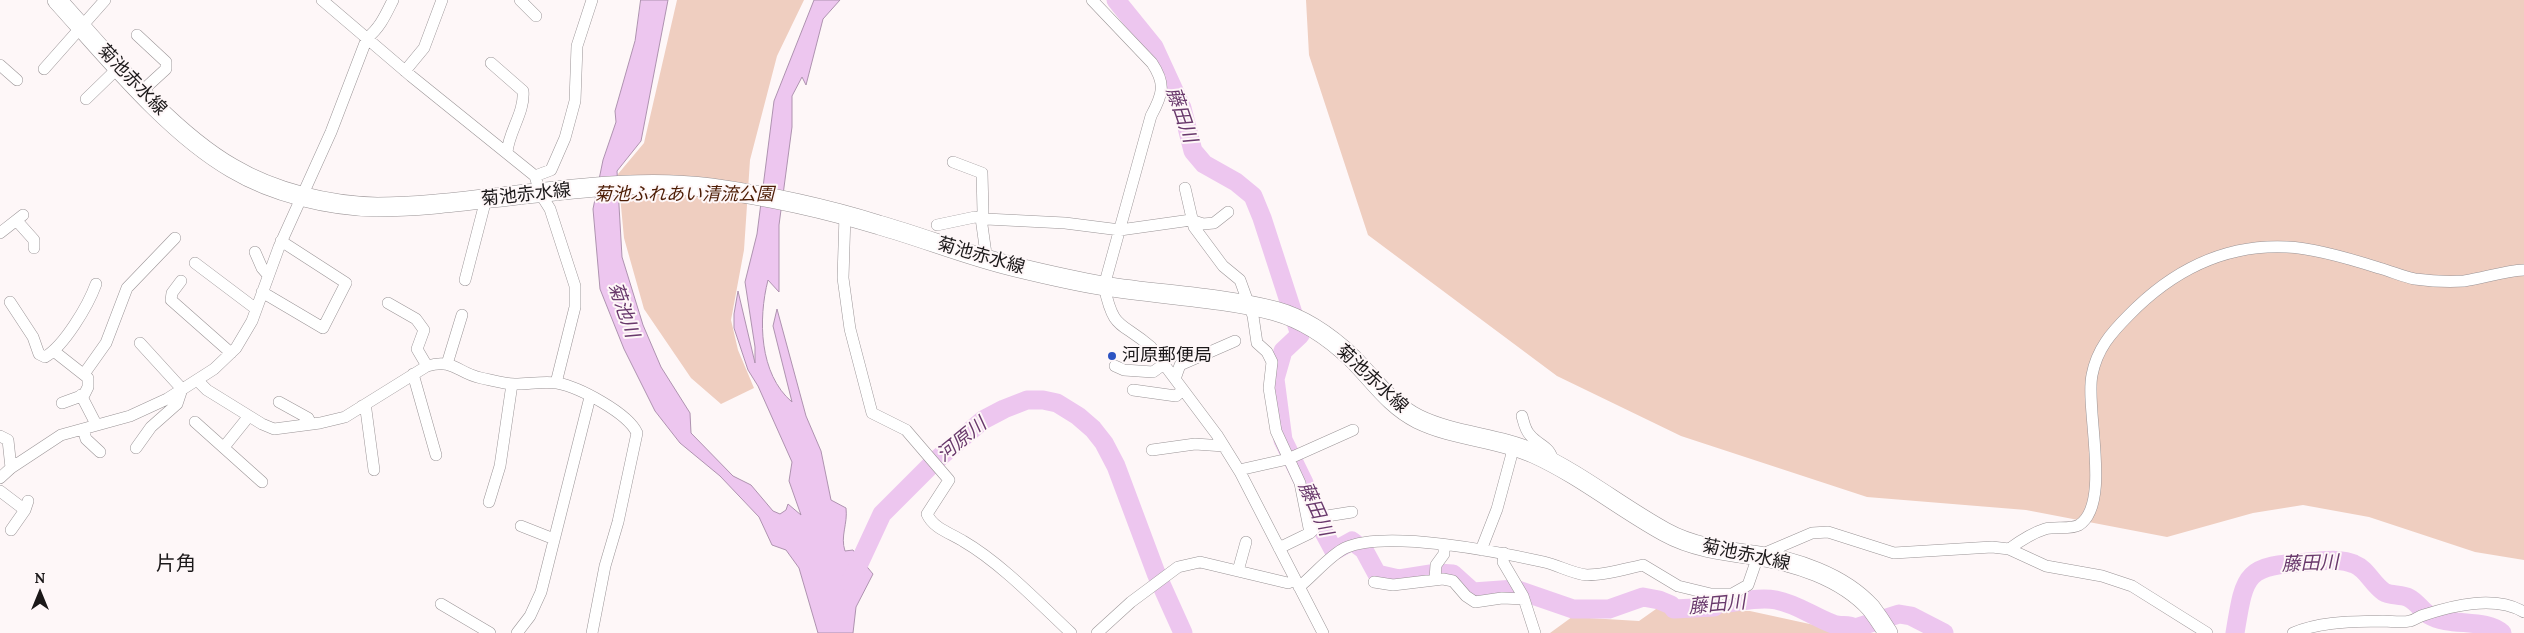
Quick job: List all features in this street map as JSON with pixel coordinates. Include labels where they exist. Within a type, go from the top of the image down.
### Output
[{"type":"main road","name":"菊池赤水線","points":[[57,0],[185,135],[234,170],[302,196],[344,204],[374,207],[418,206],[486,199],[538,185],[570,190],[658,185],[708,188],[818,208],[987,260],[1104,286],[1250,306],[1280,312],[1312,327],[1352,359],[1379,390],[1417,419],[1440,428],[1514,446],[1553,464],[1631,514],[1677,539],[1725,552],[1758,556],[1793,564],[1823,575],[1846,588],[1870,606],[1888,633]]},
{"type":"street","points":[[44,70],[105,0]]},
{"type":"street","points":[[322,0],[507,152],[538,185],[550,209],[575,286],[575,307],[556,383]]},
{"type":"street","points":[[0,478],[11,468],[61,435],[144,410],[214,369],[231,353],[240,341],[256,309],[281,241],[331,132],[367,38],[375,32],[392,0]]},
{"type":"street","points":[[405,70],[424,48],[442,0]]},
{"type":"street","points":[[520,0],[536,16]]},
{"type":"street","points":[[538,185],[551,170],[565,138],[575,101],[576,46],[592,0]]},
{"type":"street","points":[[1092,0],[1152,63],[1160,75],[1162,88],[1151,116],[1104,286],[1110,310],[1114,320],[1151,347],[1224,446],[1239,470],[1323,633]]},
{"type":"street","points":[[138,35],[166,62],[166,69],[142,91]]},
{"type":"street","points":[[491,63],[523,90],[524,100],[508,140],[507,152]]},
{"type":"street","points":[[0,65],[17,80]]},
{"type":"street","points":[[86,99],[119,67]]},
{"type":"street","points":[[953,162],[982,173],[983,212],[981,218],[987,260]]},
{"type":"street","points":[[1185,188],[1191,220],[1223,266],[1240,280],[1250,306],[1257,343],[1272,362],[1269,388],[1276,431],[1300,483],[1310,533]]},
{"type":"street","points":[[466,280],[486,199]]},
{"type":"street","points":[[937,225],[975,217],[1065,223],[1120,230],[1191,220],[1203,224],[1214,223],[1228,212]]},
{"type":"street","points":[[845,215],[843,278],[850,329],[872,412],[892,422],[917,442],[949,480],[927,514],[931,523],[966,542],[1020,585],[1071,633]]},
{"type":"street","points":[[0,233],[20,218],[34,240],[34,248]]},
{"type":"street","points":[[84,374],[106,343],[127,288],[175,238]]},
{"type":"street","points":[[262,292],[323,328],[346,283],[281,241]]},
{"type":"street","points":[[2009,549],[2023,538],[2046,528],[2077,526],[2085,520],[2092,506],[2095,478],[2095,432],[2090,385],[2095,362],[2110,335],[2143,300],[2189,267],[2238,250],[2288,247],[2366,264],[2414,279],[2463,281],[2508,271],[2524,270]]},
{"type":"street","points":[[255,252],[262,268],[268,275]]},
{"type":"street","points":[[195,263],[256,309]]},
{"type":"street","points":[[181,281],[172,293],[172,300],[231,353]]},
{"type":"street","points":[[10,302],[33,337],[39,354],[45,357],[54,352],[90,299],[96,284]]},
{"type":"street","points":[[388,303],[416,319],[424,330],[417,349],[427,366]]},
{"type":"street","points":[[447,364],[462,315]]},
{"type":"street","points":[[1175,379],[1180,365],[1235,341]]},
{"type":"street","points":[[140,343],[182,389]]},
{"type":"street","points":[[54,352],[88,378],[88,387],[81,395],[62,403]]},
{"type":"street","points":[[197,380],[207,390],[274,429],[345,417],[413,374],[427,366],[441,362],[478,377],[512,384],[556,383],[578,390],[611,407],[633,425],[636,433],[618,522],[605,566],[592,633]]},
{"type":"street","points":[[1115,366],[1124,370],[1153,372],[1164,364]]},
{"type":"street","points":[[413,374],[436,455]]},
{"type":"street","points":[[489,502],[500,466],[512,384]]},
{"type":"street","points":[[136,448],[151,427],[177,404],[182,389]]},
{"type":"street","points":[[1133,390],[1176,396],[1183,390]]},
{"type":"street","points":[[81,395],[96,424]]},
{"type":"street","points":[[517,633],[530,616],[541,592],[590,397]]},
{"type":"street","points":[[279,402],[308,418],[311,424]]},
{"type":"street","points":[[362,406],[366,410],[374,470]]},
{"type":"street","points":[[224,447],[249,416]]},
{"type":"street","points":[[1522,416],[1530,436],[1544,445],[1552,455],[1553,464]]},
{"type":"street","points":[[195,422],[262,482]]},
{"type":"street","points":[[84,429],[86,439],[100,452]]},
{"type":"street","points":[[1239,470],[1288,459],[1353,430]]},
{"type":"street","points":[[0,436],[8,440],[11,468]]},
{"type":"street","points":[[1152,450],[1194,444],[1224,446]]},
{"type":"street","points":[[1481,550],[1497,509],[1514,446]]},
{"type":"street","points":[[0,491],[27,505],[11,530]]},
{"type":"street","points":[[1280,548],[1310,533],[1326,516],[1352,512]]},
{"type":"street","points":[[521,526],[554,539]]},
{"type":"street","points":[[1098,633],[1131,602],[1178,567],[1200,562],[1297,584],[1344,548],[1365,541],[1400,542],[1504,553],[1549,563],[1586,575],[1605,574],[1643,565],[1678,586],[1711,594],[1732,594],[1748,585],[1758,556],[1812,533],[1828,532],[1894,553],[1992,547],[2009,549],[2046,566],[2102,576],[2132,586],[2207,633]]},
{"type":"street","points":[[1238,571],[1246,542]]},
{"type":"street","points":[[1435,579],[1436,565],[1444,554],[1444,546]]},
{"type":"street","points":[[1504,553],[1503,562],[1524,599],[1536,633]]},
{"type":"street","points":[[1374,582],[1393,585],[1435,579],[1453,581],[1466,596],[1475,602],[1502,598],[1524,599]]},
{"type":"street","points":[[441,604],[490,633]]},
{"type":"street","points":[[2293,633],[2308,627],[2335,622],[2410,621],[2421,615],[2462,604],[2495,604],[2516,608],[2524,612]]},
{"type":"green space","name":"菊池ふれあい清流公園","points":[[677,0],[804,0],[777,56],[750,160],[744,250],[731,320],[738,350],[754,388],[721,404],[691,378],[644,309],[624,238],[618,174],[644,143]]},
{"type":"green space","points":[[1306,0],[2524,0],[2524,560],[2475,552],[2369,517],[2303,505],[2253,513],[2167,537],[2026,510],[1867,497],[1681,436],[1557,376],[1368,235],[1309,55]]},
{"type":"green space","points":[[1656,609],[1750,611],[1851,633],[1550,633],[1572,617],[1639,621]]},
{"type":"water","name":"菊池川","points":[[641,0],[668,0],[641,141],[617,171],[622,257],[643,325],[661,367],[690,413],[691,433],[733,476],[751,485],[773,511],[780,514],[786,510],[788,504],[801,515],[789,481],[792,462],[758,386],[748,370],[734,328],[734,314],[738,291],[755,363],[755,347],[745,282],[757,234],[774,101],[814,0],[840,0],[823,19],[806,85],[802,77],[792,96],[792,127],[779,225],[779,292],[768,280],[762,328],[767,361],[773,377],[792,402],[773,326],[777,309],[806,416],[821,451],[831,500],[846,508],[843,540],[845,551],[853,550],[873,574],[856,607],[853,633],[818,633],[799,568],[786,550],[772,545],[759,517],[720,476],[680,443],[655,411],[624,349],[600,289],[593,209],[603,160],[616,122],[615,111],[635,41]]},
{"type":"waterway","name":"藤田川","points":[[1116,0],[1154,47],[1182,108],[1193,151],[1204,164],[1236,182],[1253,196],[1262,218],[1300,335],[1283,351],[1275,379],[1283,440],[1304,483],[1313,512],[1334,551],[1352,541],[1364,550],[1377,574],[1399,579],[1437,573],[1453,574],[1473,592],[1515,589],[1573,609],[1609,609],[1643,597],[1659,600],[1671,605],[1674,609],[1714,607],[1715,604],[1768,599],[1791,604],[1836,625],[1855,628],[1899,614],[1911,616],[1944,633]]},
{"type":"waterway","name":"河原川","points":[[850,583],[882,514],[934,462],[983,420],[1027,400],[1043,400],[1057,403],[1078,416],[1093,429],[1104,443],[1116,466],[1156,573],[1183,633]]},
{"type":"waterway","name":"藤田川","points":[[2235,633],[2242,597],[2246,585],[2252,576],[2260,570],[2272,566],[2332,560],[2349,562],[2359,566],[2384,592],[2409,598],[2426,613],[2437,619],[2487,626],[2495,628],[2502,633]]},
{"type":"place","name":"河原郵便局","points":[[1112,356]]},
{"type":"district","name":"片角","points":[[176,564]]}]
